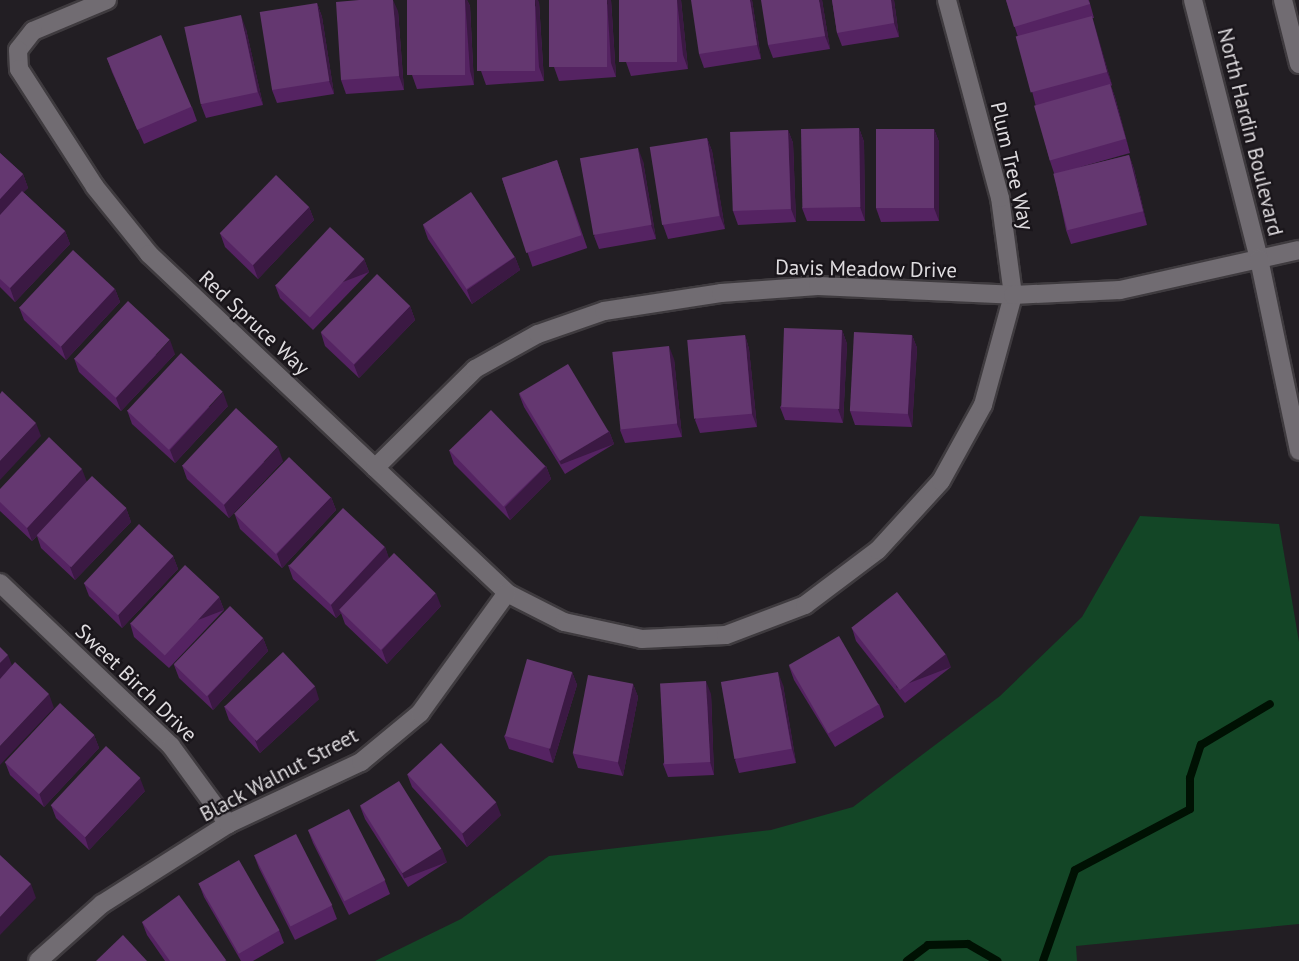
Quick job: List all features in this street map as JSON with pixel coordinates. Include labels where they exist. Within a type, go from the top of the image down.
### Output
[{"type":"street","name":"Red Spruce Way","points":[[107,0],[33,31],[18,50],[27,85],[95,187],[149,254],[507,593]]},
{"type":"street","name":"Plum Tree Way","points":[[507,593],[564,622],[642,639],[726,635],[805,605],[878,550],[941,481],[983,405],[1013,296],[1000,198],[947,0]]},
{"type":"street","name":"North Hardin Boulevard","points":[[1193,0],[1259,259],[1299,451]]},
{"type":"street","points":[[1284,0],[1299,64]]},
{"type":"street","name":"Davis Meadow Drive","points":[[375,468],[475,369],[538,334],[604,311],[721,293],[818,286],[1013,296],[1120,290],[1299,250]]},
{"type":"street","name":"Sweet Birch Drive","points":[[0,584],[171,746],[228,824]]},
{"type":"street","name":"Black Walnut Street","points":[[38,961],[102,904],[228,824],[361,762],[420,713],[507,593]]},
{"type":"green space","points":[[1140,516],[1279,524],[1299,642],[1299,924],[1076,946],[1077,961],[375,961],[461,919],[549,856],[771,830],[853,807],[1000,696],[1082,617]]},
{"type":"building","points":[[393,0],[399,76],[341,80],[336,2]]},
{"type":"building","points":[[407,0],[465,0],[465,75],[407,75]]},
{"type":"building","points":[[477,0],[535,0],[535,71],[477,71]]},
{"type":"building","points":[[549,0],[607,0],[607,67],[549,67]]},
{"type":"building","points":[[619,0],[677,0],[677,62],[619,62]]},
{"type":"building","points":[[691,0],[750,0],[757,45],[699,54]]},
{"type":"building","points":[[761,0],[819,0],[825,36],[768,45]]},
{"type":"building","points":[[832,0],[891,0],[894,23],[837,33]]},
{"type":"building","points":[[1006,0],[1088,0],[1090,4],[1014,27]]},
{"type":"building","points":[[317,3],[329,81],[272,90],[260,12]]},
{"type":"building","points":[[241,15],[257,92],[201,104],[184,27]]},
{"type":"building","points":[[1092,16],[1107,72],[1031,92],[1016,36]]},
{"type":"building","points":[[161,35],[191,107],[137,130],[107,58]]},
{"type":"building","points":[[1110,84],[1126,139],[1050,161],[1034,106]]},
{"type":"building","points":[[859,128],[860,207],[802,208],[801,129]]},
{"type":"building","points":[[876,129],[934,129],[934,208],[876,208]]},
{"type":"building","points":[[788,130],[791,209],[733,211],[730,132]]},
{"type":"building","points":[[707,138],[719,216],[662,225],[650,147]]},
{"type":"building","points":[[638,148],[652,225],[593,235],[580,158]]},
{"type":"building","points":[[0,153],[23,174],[0,199]]},
{"type":"building","points":[[1129,155],[1143,211],[1067,230],[1053,174]]},
{"type":"building","points":[[557,160],[581,235],[526,253],[502,178]]},
{"type":"building","points":[[276,175],[309,207],[253,265],[220,233]]},
{"type":"building","points":[[22,191],[65,231],[10,288],[0,279],[0,215]]},
{"type":"building","points":[[471,192],[515,257],[467,289],[423,224]]},
{"type":"building","points":[[330,227],[364,259],[310,318],[275,286]]},
{"type":"building","points":[[73,250],[115,289],[61,347],[19,308]]},
{"type":"building","points":[[377,274],[410,306],[354,364],[321,332]]},
{"type":"building","points":[[128,301],[170,340],[116,398],[74,359]]},
{"type":"building","points":[[784,328],[842,330],[839,409],[781,407]]},
{"type":"building","points":[[854,332],[912,335],[908,414],[850,411]]},
{"type":"building","points":[[745,335],[752,414],[694,419],[687,340]]},
{"type":"building","points":[[669,346],[677,424],[620,430],[612,352]]},
{"type":"building","points":[[181,353],[223,392],[169,450],[127,411]]},
{"type":"building","points":[[568,364],[609,432],[560,461],[519,393]]},
{"type":"building","points":[[2,391],[36,423],[0,461],[0,394]]},
{"type":"building","points":[[236,408],[278,447],[224,505],[182,466]]},
{"type":"building","points":[[491,410],[545,466],[503,506],[449,450]]},
{"type":"building","points":[[49,437],[82,469],[27,528],[0,502],[0,489]]},
{"type":"building","points":[[289,457],[331,497],[276,554],[234,514]]},
{"type":"building","points":[[92,476],[126,508],[71,567],[37,535]]},
{"type":"building","points":[[343,508],[385,547],[331,605],[289,566]]},
{"type":"building","points":[[139,524],[173,556],[118,615],[84,583]]},
{"type":"building","points":[[394,553],[436,593],[381,650],[339,610]]},
{"type":"building","points":[[185,565],[219,597],[165,656],[130,624]]},
{"type":"building","points":[[897,592],[946,654],[900,690],[851,628]]},
{"type":"building","points":[[230,606],[263,638],[207,696],[174,664]]},
{"type":"building","points":[[839,636],[878,704],[828,733],[789,665]]},
{"type":"building","points":[[0,647],[8,655],[0,663]]},
{"type":"building","points":[[283,652],[315,686],[257,741],[224,707]]},
{"type":"building","points":[[527,659],[572,672],[550,749],[505,736]]},
{"type":"building","points":[[15,662],[49,694],[0,746],[0,679]]},
{"type":"building","points":[[778,672],[792,749],[734,759],[721,682]]},
{"type":"building","points":[[588,675],[633,684],[618,762],[573,754]]},
{"type":"building","points":[[706,681],[710,762],[664,764],[660,683]]},
{"type":"building","points":[[60,703],[94,735],[39,794],[5,762]]},
{"type":"building","points":[[441,743],[496,802],[463,834],[407,774]]},
{"type":"building","points":[[106,746],[140,778],[85,837],[51,805]]},
{"type":"building","points":[[399,781],[441,849],[402,873],[360,805]]},
{"type":"building","points":[[349,809],[385,880],[344,901],[308,830]]},
{"type":"building","points":[[296,834],[332,905],[290,927],[254,855]]},
{"type":"building","points":[[0,855],[31,884],[0,917]]},
{"type":"building","points":[[239,860],[280,930],[239,954],[198,884]]},
{"type":"building","points":[[179,895],[225,961],[170,961],[142,922]]},
{"type":"building","points":[[123,935],[147,961],[96,961]]},
{"type":"waterway","points":[[1043,961],[1075,870],[1190,809],[1190,778],[1201,745],[1270,704]]},
{"type":"waterway","points":[[907,961],[928,945],[968,944],[998,961]]}]
